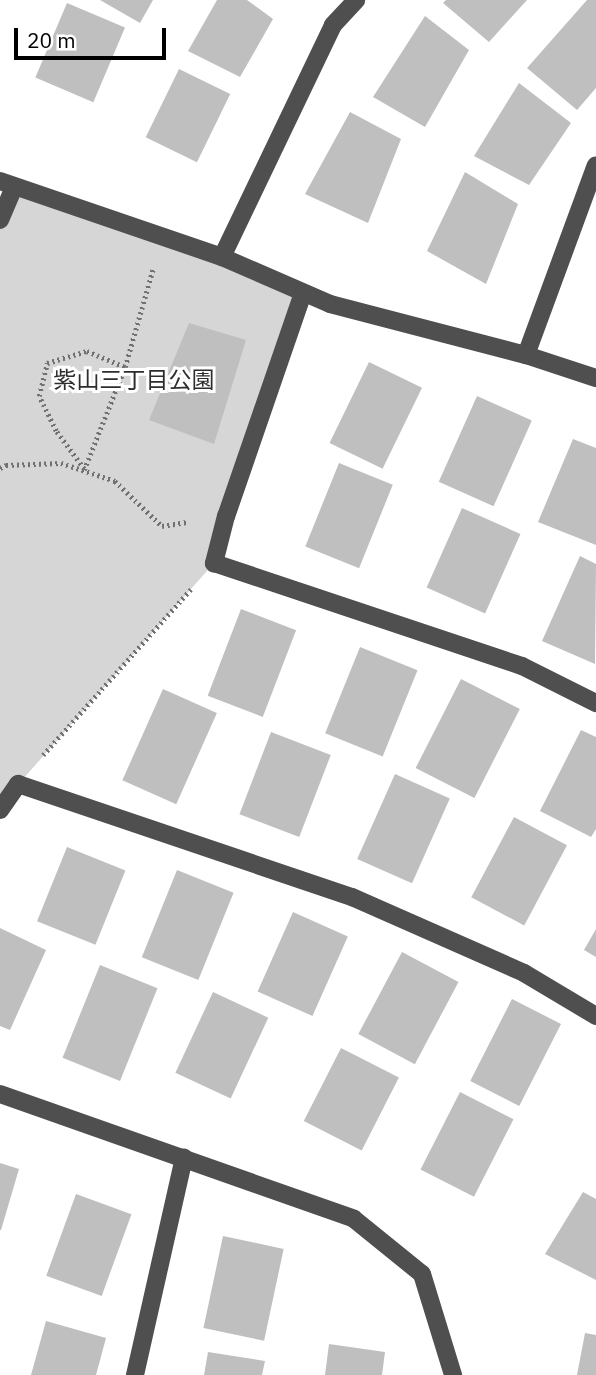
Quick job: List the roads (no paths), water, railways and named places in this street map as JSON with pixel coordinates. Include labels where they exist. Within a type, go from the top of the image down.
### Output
[{"type":"street","points":[[222,257],[333,25],[356,0]]},
{"type":"street","points":[[526,355],[596,165]]},
{"type":"street","points":[[0,220],[7,184],[222,257],[330,304],[526,355],[596,377]]},
{"type":"street","points":[[303,293],[226,516],[214,563],[522,666],[596,703]]},
{"type":"street","points":[[0,810],[18,784],[352,897],[524,973],[596,1016]]},
{"type":"street","points":[[0,1094],[354,1219],[422,1275],[453,1375]]},
{"type":"street","points":[[135,1375],[184,1157]]},
{"type":"park label","name":"紫山三丁目公園","points":[[134,379]]}]
